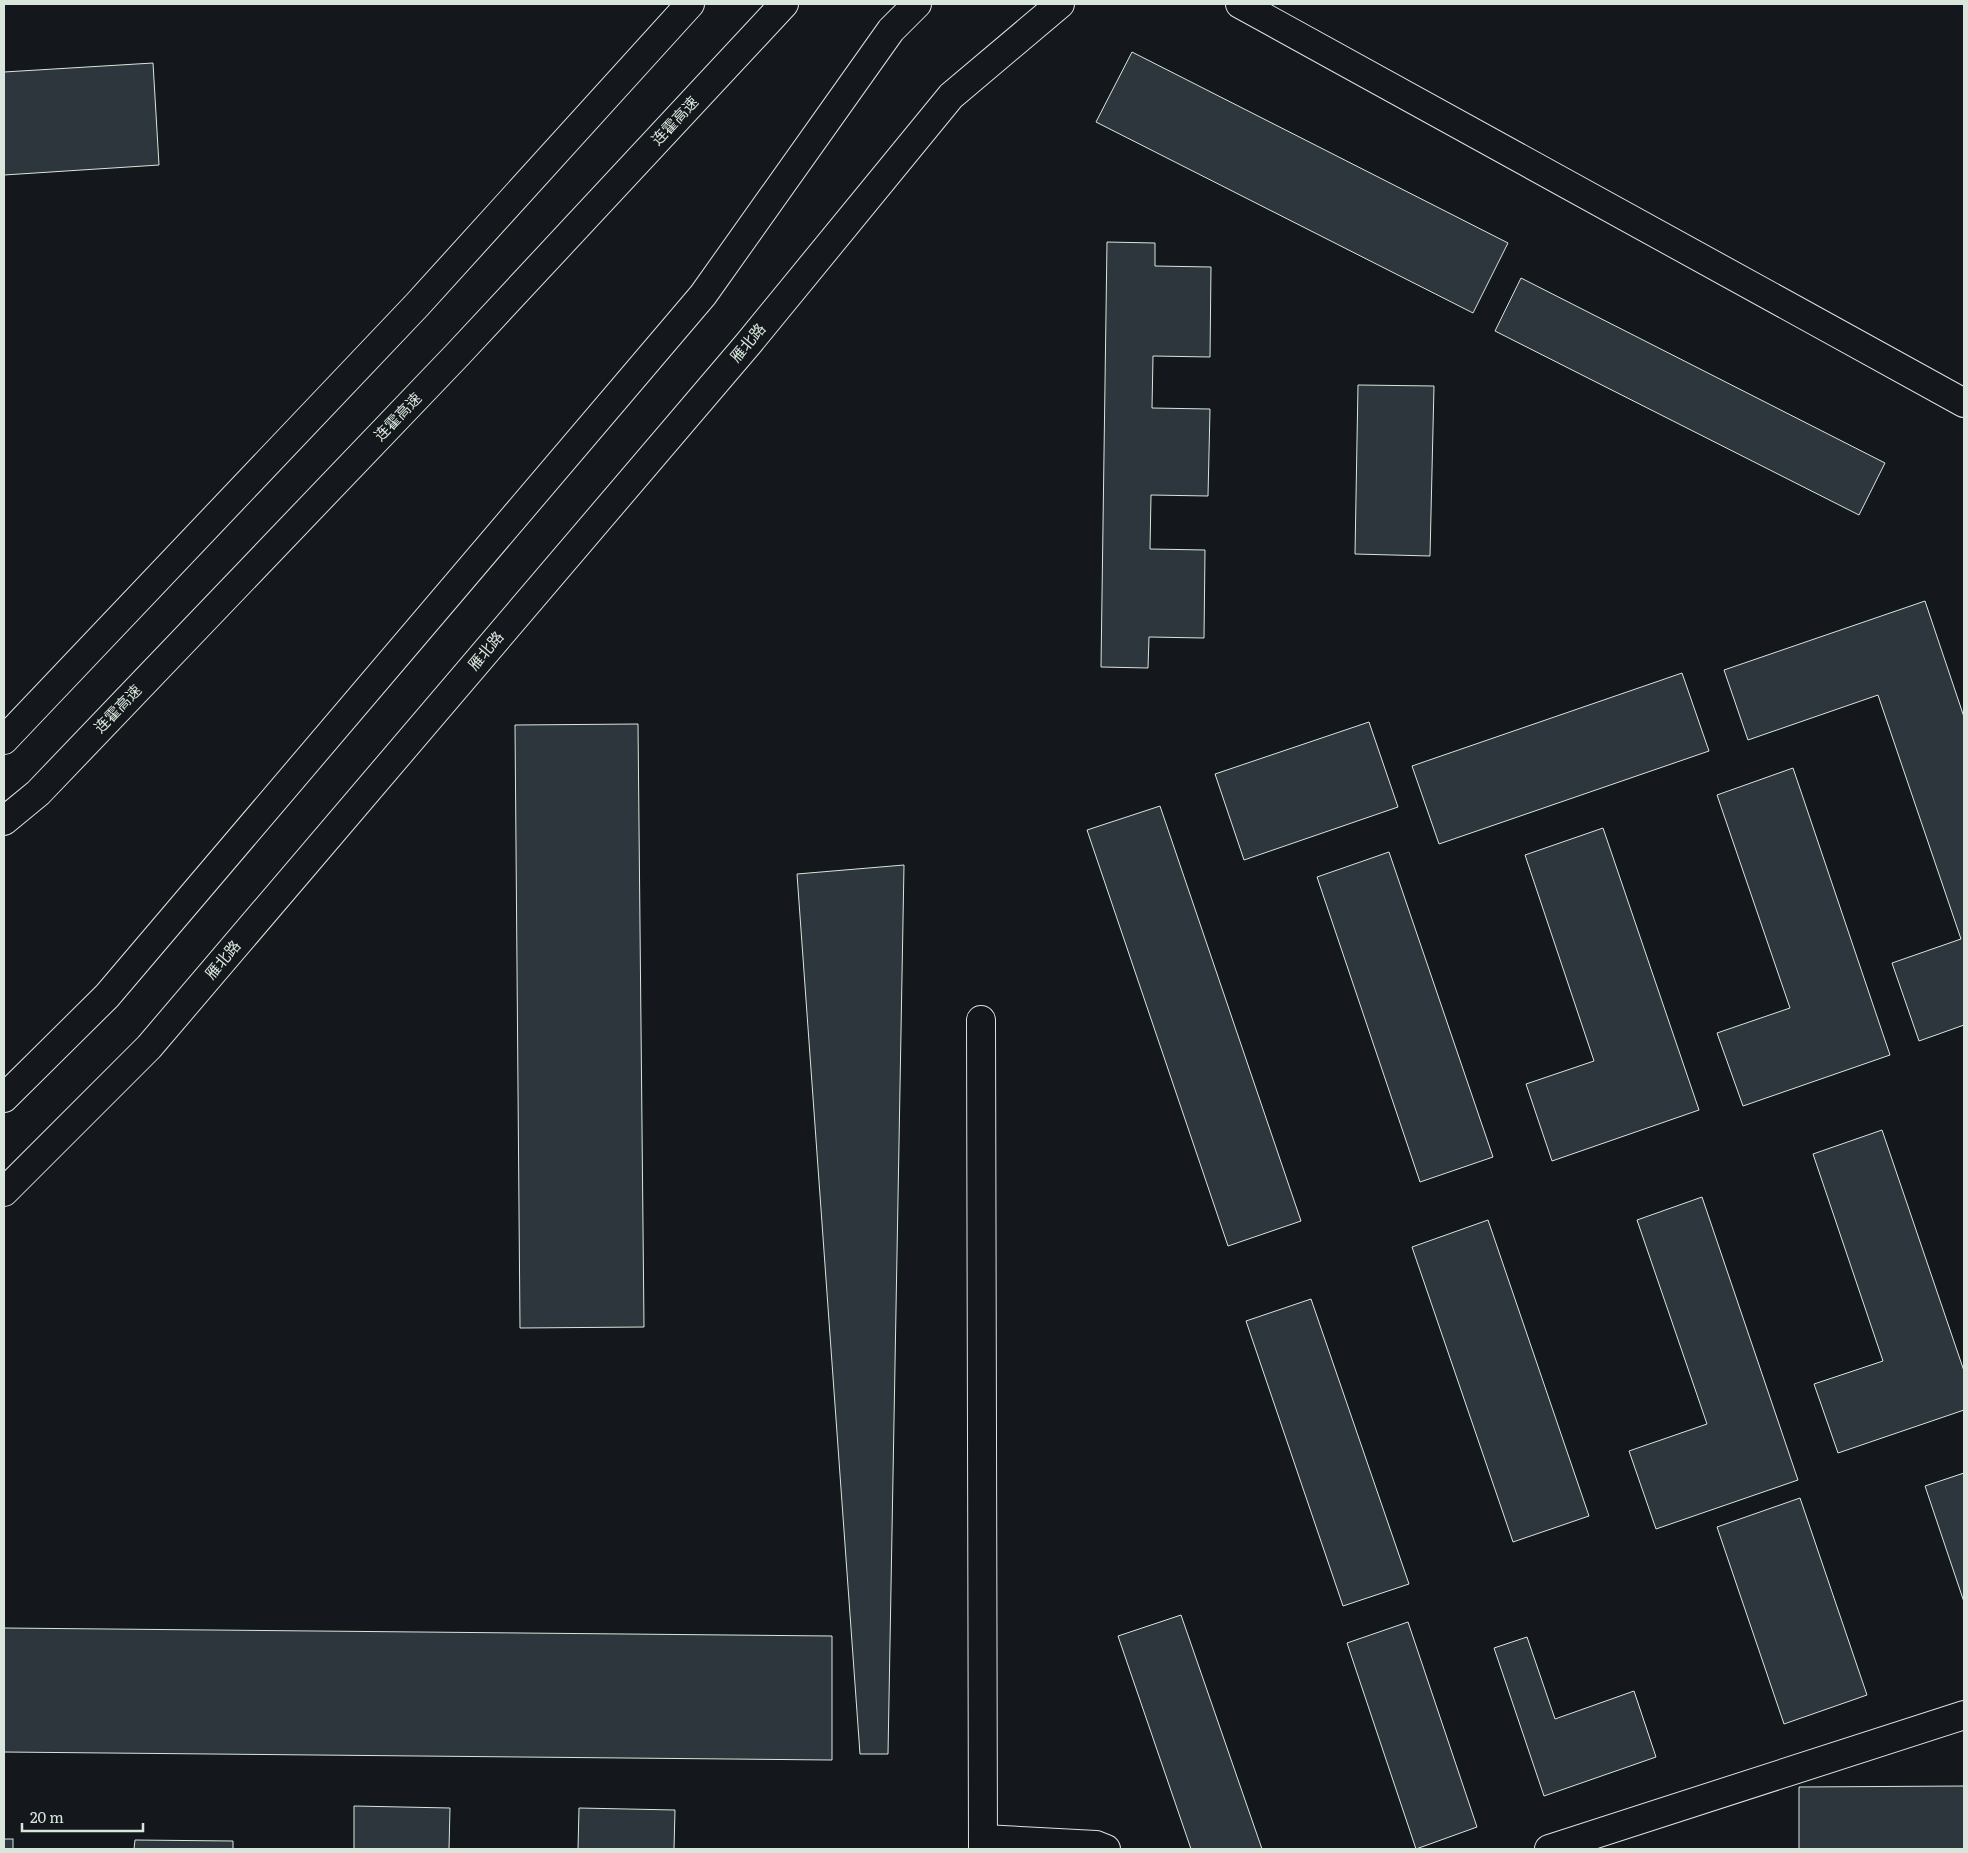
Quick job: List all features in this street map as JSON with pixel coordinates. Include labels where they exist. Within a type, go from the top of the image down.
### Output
[{"type":"main road","points":[[4,740],[417,304],[690,4]]},
{"type":"main road","name":"连霍高速","points":[[4,821],[38,793],[451,362],[784,4]]},
{"type":"main road","points":[[4,1098],[107,996],[703,296],[891,30],[918,4]]},
{"type":"main road","name":"雁北路","points":[[4,1192],[155,1040],[748,344],[951,96],[1060,4]]},
{"type":"main road","points":[[1240,4],[1964,403]]},
{"type":"main road","points":[[982,1020],[983,1844],[1096,1845],[1106,1849]]},
{"type":"main road","points":[[1549,1849],[1964,1715]]},
{"type":"building","points":[[1132,52],[1508,243],[1473,313],[1096,122]]},
{"type":"building","points":[[153,63],[159,165],[4,175],[4,72]]},
{"type":"building","points":[[1107,242],[1155,243],[1155,266],[1211,267],[1210,357],[1153,356],[1152,408],[1210,409],[1208,496],[1151,495],[1150,549],[1205,550],[1204,638],[1149,637],[1148,668],[1101,667]]},
{"type":"building","points":[[1521,278],[1885,463],[1859,515],[1495,331]]},
{"type":"building","points":[[1358,385],[1434,386],[1430,556],[1355,554]]},
{"type":"building","points":[[1925,601],[1964,717],[1964,1025],[1919,1041],[1892,963],[1961,939],[1878,695],[1748,740],[1724,670]]},
{"type":"building","points":[[1682,673],[1709,751],[1439,844],[1412,766]]},
{"type":"building","points":[[1369,722],[1398,807],[1244,860],[1215,774]]},
{"type":"building","points":[[638,724],[644,1327],[520,1328],[515,725]]},
{"type":"building","points":[[1793,768],[1890,1055],[1743,1106],[1717,1033],[1790,1008],[1717,795]]},
{"type":"building","points":[[1160,806],[1301,1221],[1228,1246],[1087,830]]},
{"type":"building","points":[[1603,828],[1699,1110],[1552,1161],[1526,1084],[1594,1061],[1525,855]]},
{"type":"building","points":[[1389,852],[1493,1157],[1420,1182],[1317,877]]},
{"type":"building","points":[[904,865],[888,1754],[860,1754],[797,874]]},
{"type":"building","points":[[1882,1130],[1964,1371],[1964,1410],[1838,1453],[1814,1384],[1883,1361],[1813,1154]]},
{"type":"building","points":[[1702,1197],[1798,1480],[1656,1529],[1629,1451],[1707,1424],[1637,1220]]},
{"type":"building","points":[[1488,1220],[1589,1516],[1513,1542],[1412,1247]]},
{"type":"building","points":[[1311,1299],[1409,1584],[1343,1606],[1246,1321]]},
{"type":"building","points":[[1964,1473],[1964,1602],[1925,1486]]},
{"type":"building","points":[[1800,1498],[1867,1695],[1784,1724],[1717,1527]]},
{"type":"building","points":[[1181,1615],[1262,1849],[1191,1849],[1118,1636]]},
{"type":"building","points":[[1408,1622],[1477,1827],[1416,1849],[1347,1643]]},
{"type":"building","points":[[4,1628],[832,1636],[832,1760],[4,1752]]},
{"type":"building","points":[[1527,1637],[1555,1719],[1634,1691],[1656,1757],[1544,1796],[1494,1648]]},
{"type":"building","points":[[1964,1786],[1964,1849],[1799,1849],[1799,1787]]},
{"type":"building","points":[[354,1806],[450,1808],[449,1849],[354,1849]]},
{"type":"building","points":[[579,1808],[675,1810],[674,1849],[578,1849]]},
{"type":"building","points":[[4,1839],[13,1839],[13,1849],[4,1849]]},
{"type":"building","points":[[135,1840],[233,1841],[233,1849],[134,1849]]}]
